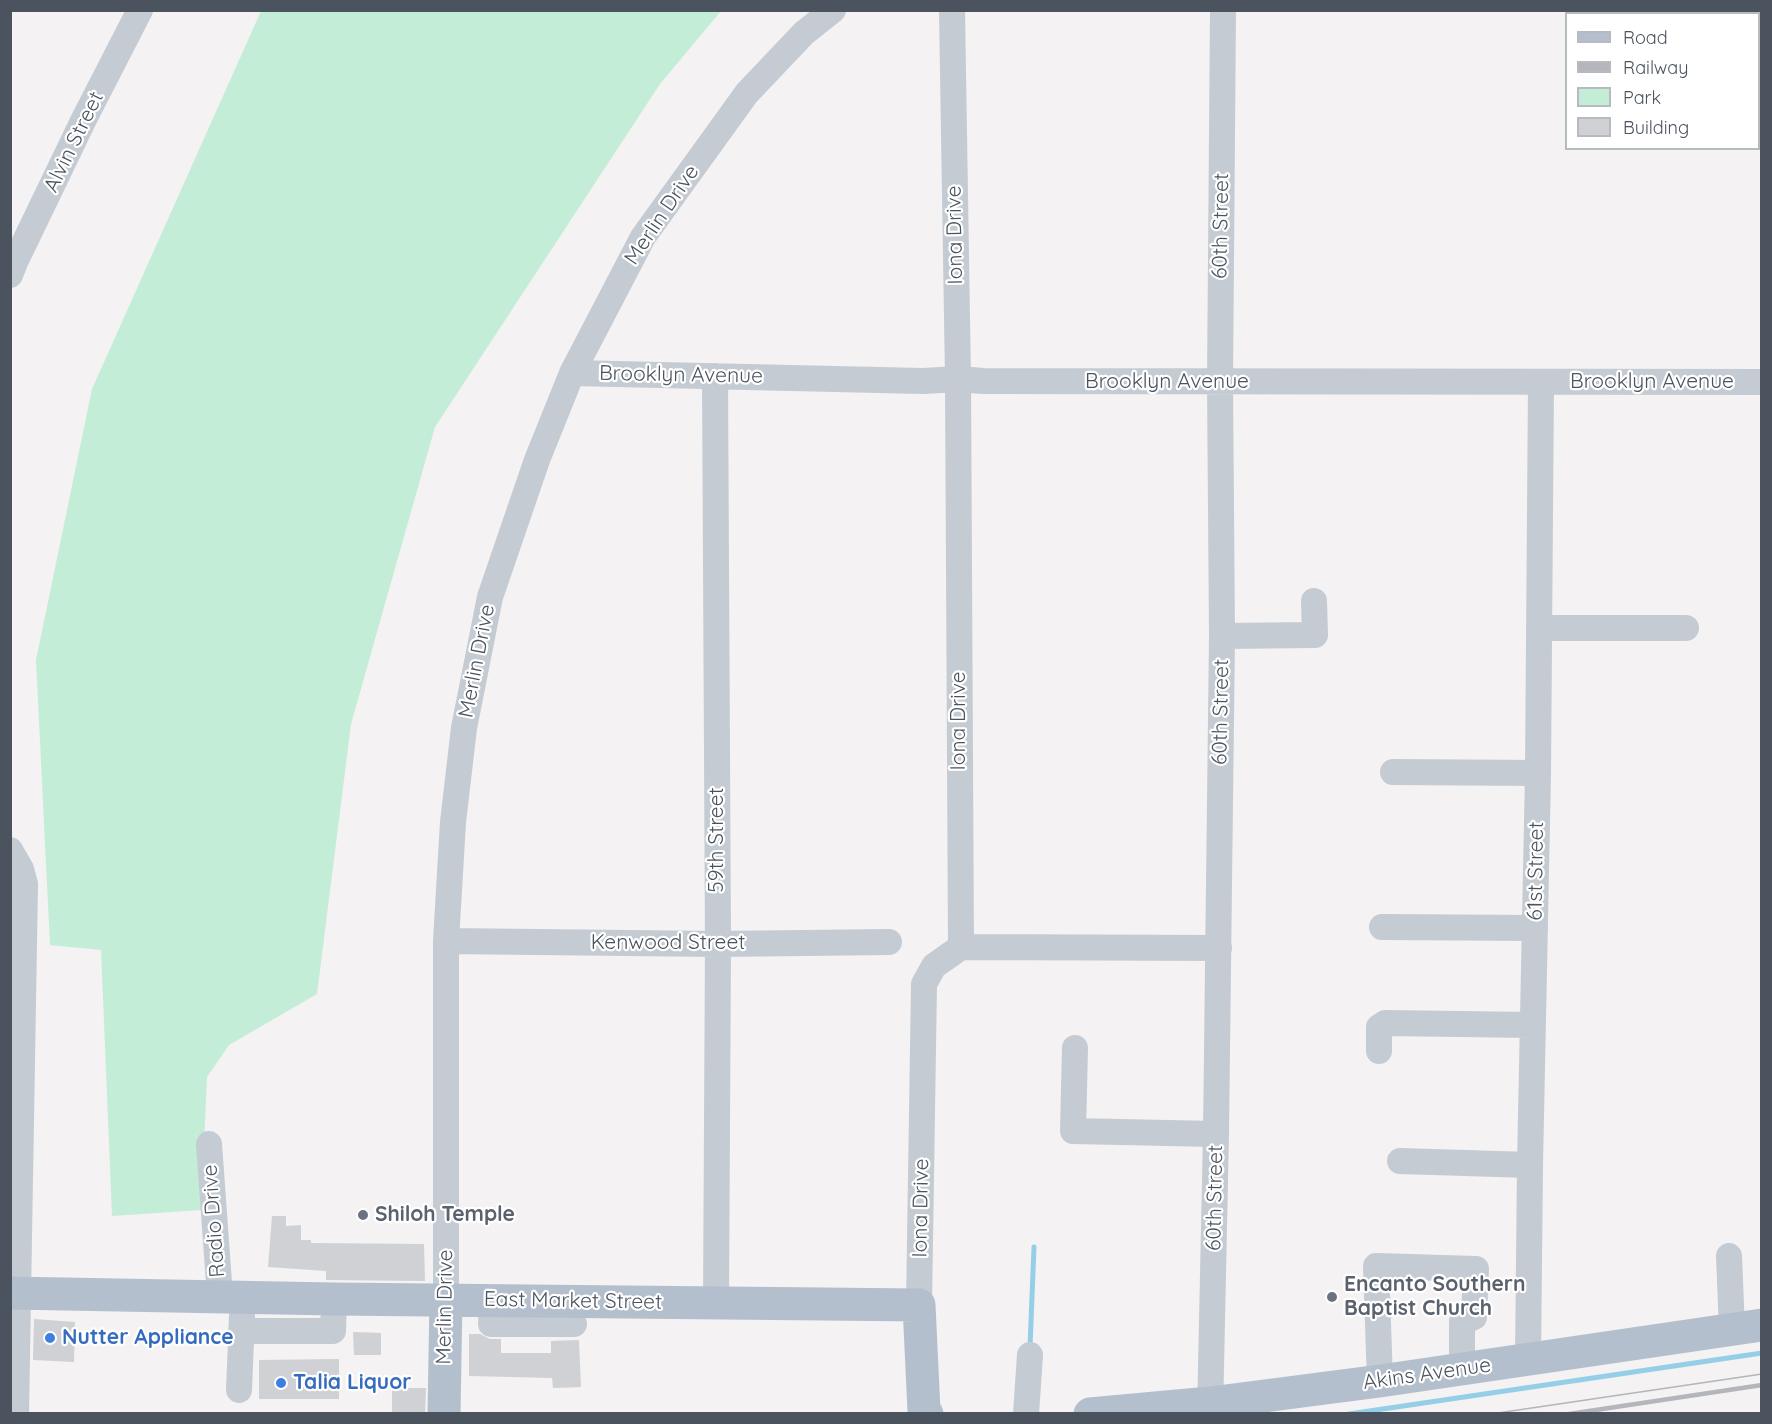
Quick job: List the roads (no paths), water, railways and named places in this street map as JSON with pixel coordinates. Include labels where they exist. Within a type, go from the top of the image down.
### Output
[{"type":"main road","name":"East Market Street","points":[[15,1293],[446,1299],[492,1301],[532,1313],[716,1303],[919,1305]]},
{"type":"main road","name":"Merlin Drive","points":[[444,1413],[446,1299]]},
{"type":"main road","name":"Iona Drive","points":[[919,1305],[924,1411],[927,1413]]},
{"type":"main road","name":"Akins Avenue","points":[[1090,1413],[1210,1408],[1747,1327]]},
{"type":"street","name":"Alvin Street","points":[[12,264],[140,10]]},
{"type":"street","name":"Merlin Drive","points":[[446,1299],[446,941],[453,822],[464,728],[490,597],[537,460],[572,373],[644,237],[747,93],[804,33],[833,10]]},
{"type":"street","name":"Iona Drive","points":[[919,1305],[924,984],[934,966],[961,947],[958,379],[952,10]]},
{"type":"street","name":"60th Street","points":[[1210,1408],[1222,636],[1220,382],[1223,10]]},
{"type":"street","name":"Brooklyn Avenue","points":[[572,373],[922,381],[958,379],[1220,382],[1761,382]]},
{"type":"street","name":"59th Street","points":[[715,376],[718,944],[716,1303]]},
{"type":"street","name":"61st Street","points":[[1528,1360],[1540,628],[1541,383]]},
{"type":"street","points":[[1222,636],[1315,635],[1314,601]]},
{"type":"street","points":[[1540,628],[1686,628]]},
{"type":"street","points":[[1394,772],[1538,773]]},
{"type":"street","points":[[13,852],[25,884],[15,1169],[16,1413]]},
{"type":"street","points":[[1382,927],[1535,928]]},
{"type":"street","name":"Kenwood Street","points":[[446,941],[718,944],[889,942]]},
{"type":"street","points":[[961,947],[1218,948]]},
{"type":"street","points":[[1379,1051],[1379,1026],[1385,1023],[1532,1025]]},
{"type":"street","points":[[1075,1048],[1072,1131],[1216,1134]]},
{"type":"street","name":"Radio Drive","points":[[209,1144],[231,1297],[241,1331],[239,1390]]},
{"type":"street","points":[[1400,1161],[1530,1165]]},
{"type":"street","points":[[1729,1256],[1747,1327]]},
{"type":"street","points":[[1380,1381],[1376,1266],[1476,1269],[1474,1317],[1462,1322],[1462,1370]]},
{"type":"street","points":[[241,1331],[333,1331],[334,1299]]},
{"type":"street","points":[[532,1313],[574,1324]]},
{"type":"street","points":[[1026,1413],[1030,1355]]},
{"type":"waterway","points":[[1030,1347],[1034,1247]]},
{"type":"waterway","points":[[1349,1414],[1762,1353]]},
{"type":"tram line","points":[[1491,1414],[1762,1374]]},
{"type":"railway","points":[[1569,1414],[1762,1385]]},
{"type":"place","name":"Shiloh Temple","points":[[363,1215]]},
{"type":"place","name":"Encanto Southern Baptist Church","points":[[1332,1297]]},
{"type":"place","name":"Nutter Appliance","points":[[50,1338]]},
{"type":"place","name":"Talia Liquor","points":[[281,1383]]}]
